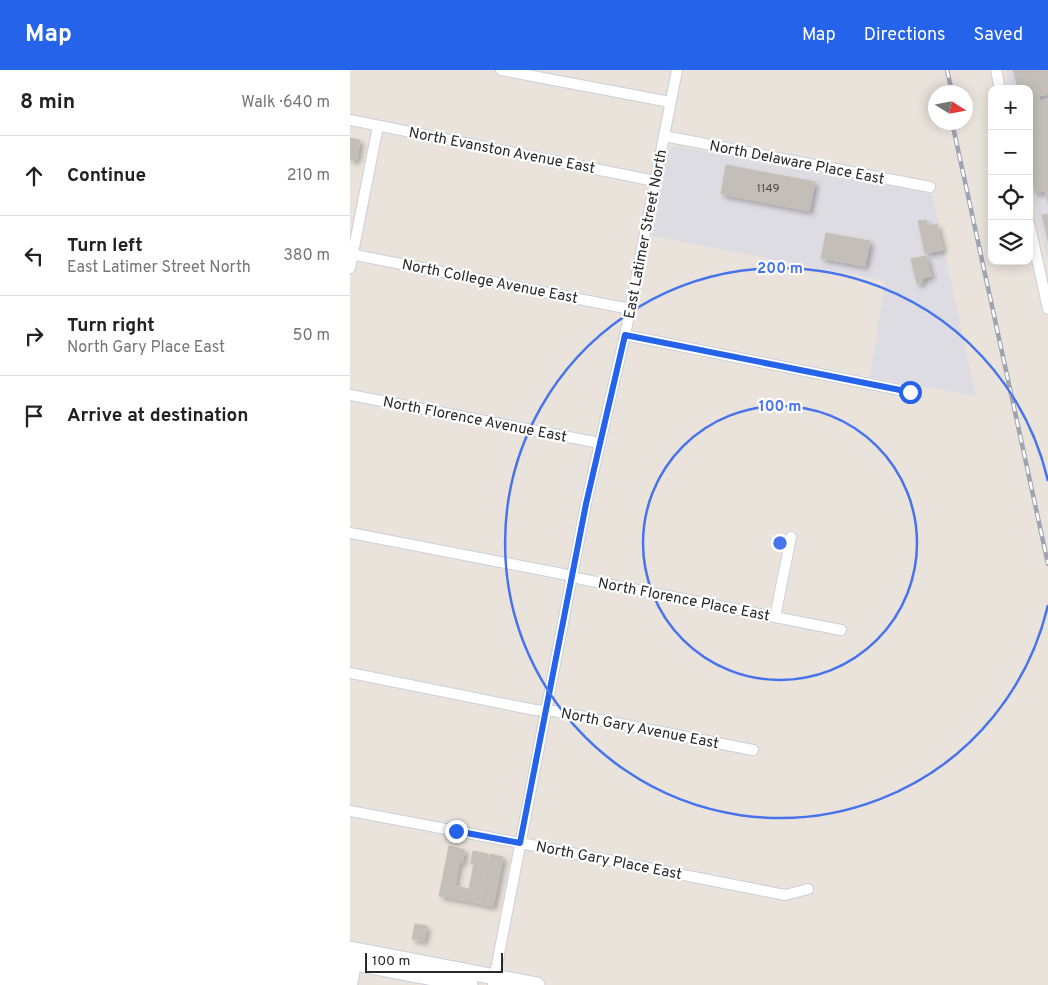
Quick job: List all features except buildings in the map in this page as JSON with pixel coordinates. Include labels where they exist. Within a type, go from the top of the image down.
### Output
[{"type":"main road","points":[[354,956],[493,981],[537,985]]},
{"type":"main road","points":[[354,956],[470,985]]},
{"type":"street","points":[[501,70],[670,102]]},
{"type":"street","name":"East Latimer Street North","points":[[493,981],[586,504],[625,335],[677,70]]},
{"type":"street","points":[[996,70],[999,85]]},
{"type":"street","name":"North Evanston Avenue East","points":[[350,120],[655,181]]},
{"type":"street","points":[[350,268],[351,254],[378,126]]},
{"type":"street","name":"North Delaware Place East","points":[[664,136],[930,187]]},
{"type":"street","points":[[1033,240],[1048,309]]},
{"type":"street","name":"North College Avenue East","points":[[351,254],[630,309]]},
{"type":"street","points":[[625,335],[910,392]]},
{"type":"street","name":"North Florence Avenue East","points":[[350,395],[600,443]]},
{"type":"street","name":"North Florence Place East","points":[[350,533],[841,630]]},
{"type":"street","points":[[775,617],[790,537]]},
{"type":"street","name":"North Gary Avenue East","points":[[350,673],[535,710],[563,713],[752,750]]},
{"type":"street","name":"North Gary Place East","points":[[350,811],[784,895],[808,889]]},
{"type":"street","points":[[352,985],[354,956]]},
{"type":"shaded area","points":[[1006,70],[1048,70],[1048,263],[1033,195],[1033,85],[1009,85]]},
{"type":"shaded area","points":[[675,146],[932,194],[976,396],[870,377],[885,281],[652,236],[667,152]]},
{"type":"railway","points":[[947,70],[950,85]]},
{"type":"railway","points":[[954,130],[1048,564]]},
{"type":"route","points":[[456,831],[520,843],[586,504],[625,335],[910,392]]}]
